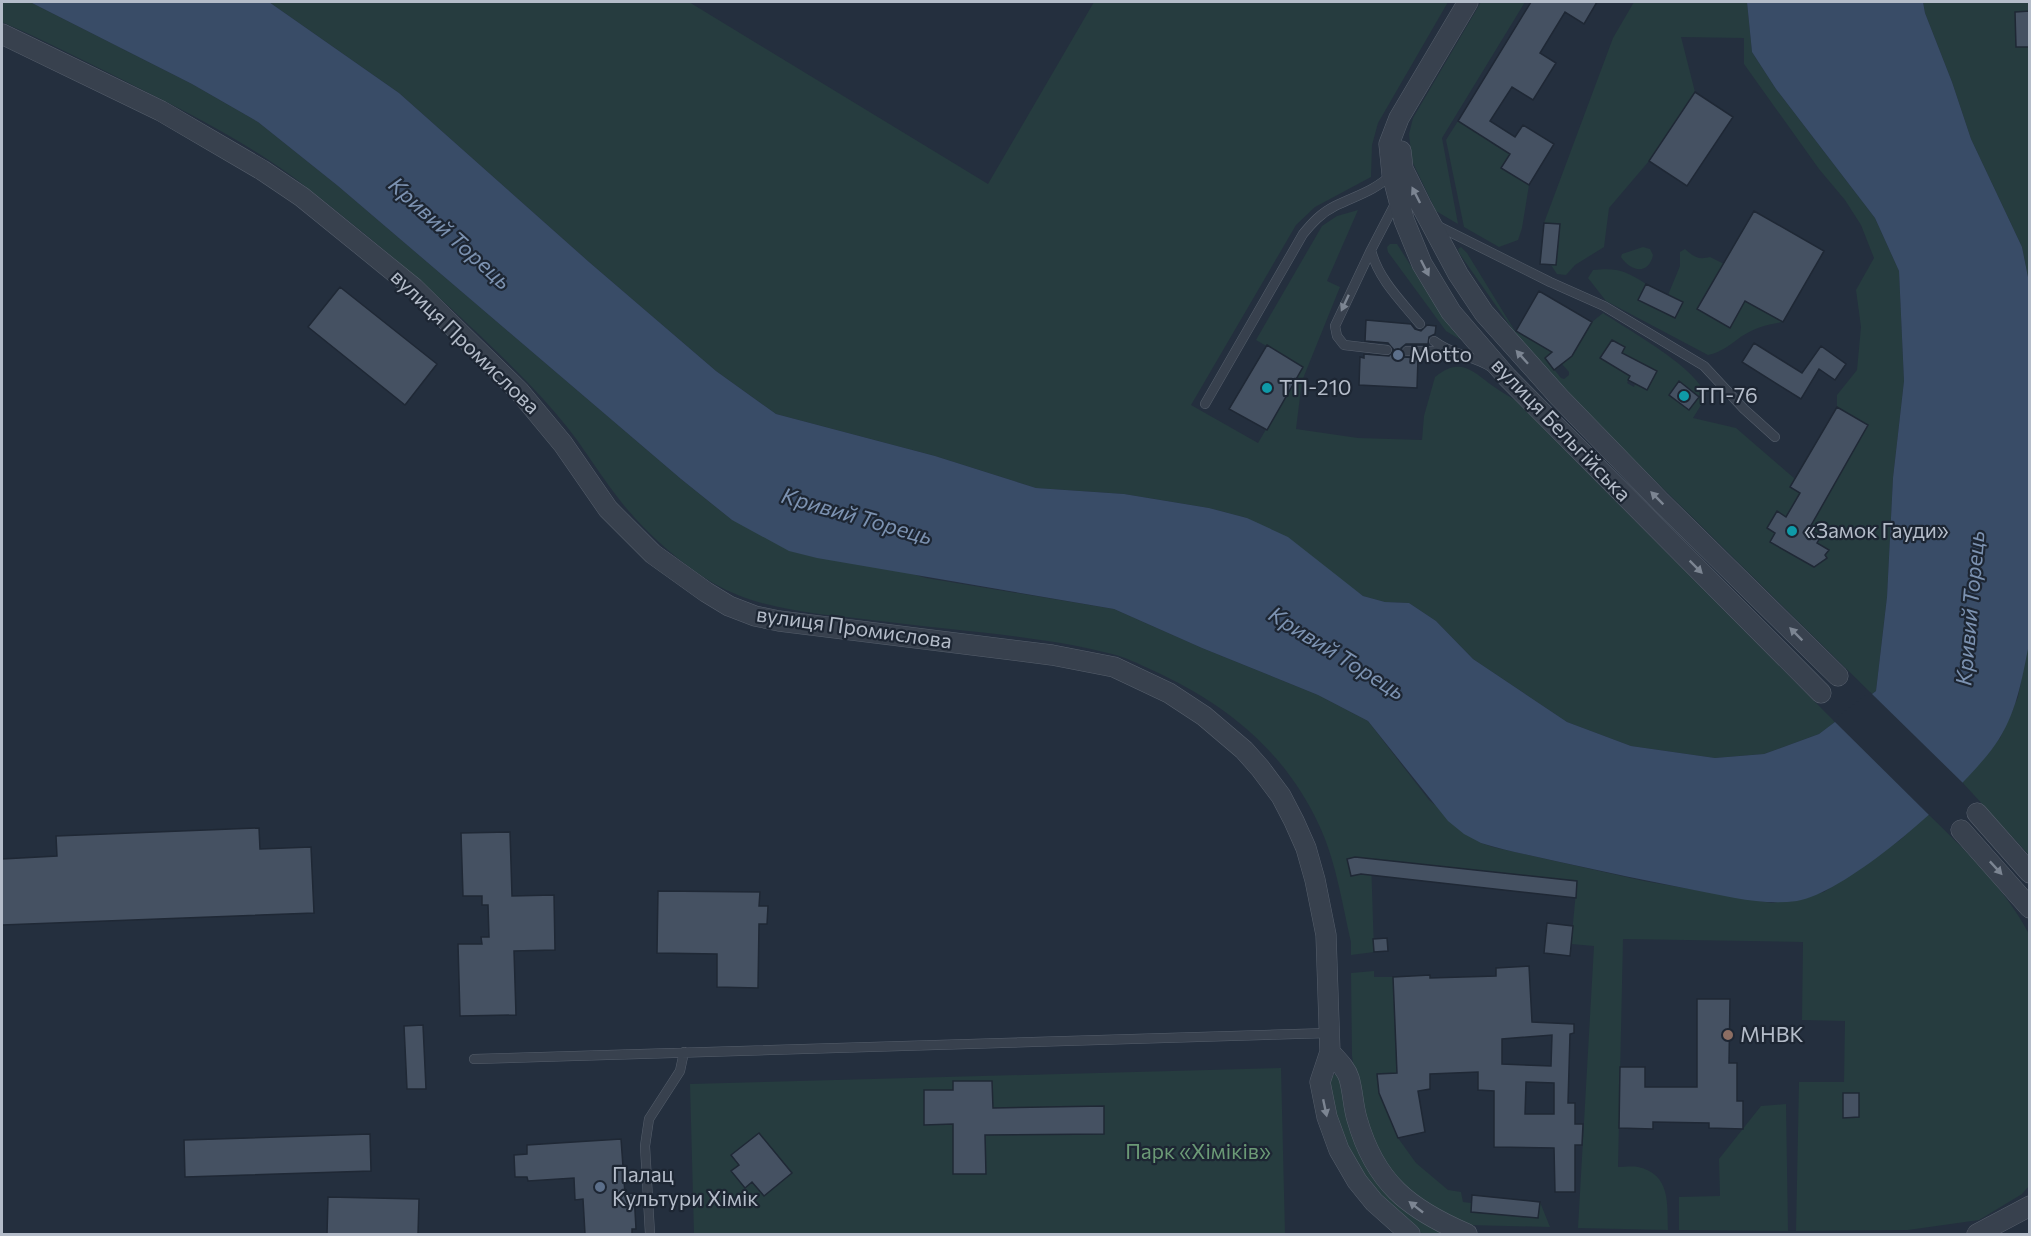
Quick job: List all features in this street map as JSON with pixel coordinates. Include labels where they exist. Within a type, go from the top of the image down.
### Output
[{"type":"street","name":"вулиця Бельгійська","points":[[1468,2],[1399,118],[1389,144],[1392,174],[1398,197],[1409,231],[1434,286],[1465,330],[1507,377],[1821,693]]},
{"type":"street","name":"вулиця Промислова","points":[[2,34],[161,111],[262,170],[302,197],[414,288],[519,391],[563,444],[608,509],[653,554],[729,606],[755,616],[779,621],[1052,655],[1114,667],[1169,693],[1204,716],[1228,735],[1260,768],[1281,796],[1306,848],[1326,935],[1330,1043]]},
{"type":"street","name":"вулиця Бельгійська","points":[[1399,118],[1403,169],[1458,274],[1484,313],[1519,355],[1661,502],[1838,676]]},
{"type":"street","points":[[1977,813],[2030,873]]},
{"type":"street","points":[[1961,830],[2030,908]]},
{"type":"street","points":[[1330,1043],[1320,1082],[1327,1117],[1339,1150],[1357,1181],[1374,1202],[1410,1234]]},
{"type":"street","points":[[1330,1043],[1349,1077],[1363,1139],[1377,1167],[1392,1186],[1426,1215],[1467,1234]]},
{"type":"street","points":[[1977,1234],[2030,1206]]},
{"type":"lane","points":[[1205,404],[1303,234],[1315,219],[1333,207],[1372,190],[1392,174]]},
{"type":"lane","points":[[1387,350],[1344,345],[1337,336],[1335,326],[1398,197]]},
{"type":"lane","points":[[1431,223],[1604,306],[1704,366],[1744,409],[1775,437]]},
{"type":"lane","points":[[1371,250],[1375,264],[1383,278],[1420,324]]},
{"type":"lane","points":[[1434,341],[1447,351]]},
{"type":"lane","points":[[1407,351],[1447,351],[1486,364],[1507,377]]},
{"type":"lane","points":[[474,1059],[684,1052],[1330,1043]]},
{"type":"lane","points":[[650,1234],[645,1146],[649,1119],[680,1071],[684,1052]]},
{"type":"green space","points":[[2,2],[30,2],[192,84],[258,122],[338,186],[732,520],[926,578],[1114,609],[1318,695],[1368,721],[1429,800],[1481,843],[1644,881],[1772,903],[1824,892],[1900,840],[1928,814],[1996,885],[2029,934],[2029,1186],[2022,1194],[1979,1220],[1908,1230],[1796,1231],[1799,1082],[1844,1082],[1845,1021],[1802,1020],[1803,942],[1623,939],[1618,1167],[1638,1167],[1649,1171],[1662,1183],[1667,1200],[1668,1230],[1578,1228],[1594,946],[1571,944],[1577,881],[1371,859],[1374,952],[1351,955],[1351,942],[1338,882],[1319,825],[1289,774],[1250,732],[1228,714],[1179,683],[1112,654],[1056,642],[794,610],[752,600],[713,583],[676,557],[631,514],[561,419],[512,366],[405,267],[316,194],[270,161],[192,115],[2,22]]},
{"type":"green space","points":[[269,2],[689,2],[988,184],[1094,2],[1448,2],[1378,123],[1372,145],[1371,177],[1315,207],[1296,225],[1191,405],[1258,443],[1303,367],[1256,340],[1322,226],[1337,216],[1358,210],[1327,281],[1340,287],[1302,381],[1296,429],[1358,438],[1422,440],[1424,416],[1435,377],[1443,371],[1457,367],[1464,367],[1476,373],[1515,400],[1835,722],[1819,734],[1764,754],[1715,758],[1631,746],[1567,722],[1473,659],[1436,621],[1409,603],[1385,602],[1363,596],[1247,518],[1209,508],[1124,494],[1036,488],[935,456],[776,414],[716,371],[399,93]]},
{"type":"green space","points":[[1481,2],[1525,2],[1442,138],[1458,224],[1436,211],[1412,161],[1409,134],[1413,118]]},
{"type":"green space","points":[[1634,2],[1747,2],[1752,52],[1776,89],[1875,218],[1899,271],[1904,381],[1893,478],[1887,597],[1876,691],[1872,694],[1620,446],[1525,347],[1459,253],[1458,249],[1461,247],[1467,253],[1515,331],[1552,352],[1561,337],[1578,346],[1592,322],[1603,313],[1662,351],[1691,374],[1701,386],[1706,397],[1693,418],[1736,428],[1795,479],[1790,487],[1800,493],[1786,517],[1777,512],[1775,533],[1770,542],[1814,567],[1826,558],[1828,550],[1817,543],[1821,536],[1809,529],[1868,425],[1837,407],[1837,395],[1857,370],[1861,327],[1856,290],[1874,258],[1861,225],[1744,64],[1744,38],[1681,37],[1695,92],[1649,161],[1609,208],[1604,247],[1575,265],[1566,275],[1557,274],[1551,265],[1556,265],[1560,225],[1544,223],[1613,38]],"holes":[[[1559,347],[1568,359],[1562,364],[1569,372],[1564,379],[1545,358]],[[1638,361],[1657,371],[1647,390],[1627,383]],[[1679,381],[1699,397],[1689,410],[1669,395]]]},
{"type":"green space","points":[[1923,2],[2029,2],[2029,282],[2022,247],[1971,139]]},
{"type":"green space","points":[[1458,121],[1481,136],[1490,121],[1500,128],[1491,143],[1510,154],[1502,168],[1529,185],[1518,240],[1499,247],[1464,227],[1446,140]]},
{"type":"green space","points":[[1390,244],[1397,244],[1446,321],[1461,340],[1446,331],[1388,252],[1387,247]]},
{"type":"green space","points":[[1643,247],[1650,249],[1653,255],[1648,266],[1644,268],[1634,268],[1621,257],[1622,254]]},
{"type":"green space","points":[[1685,249],[1696,257],[1710,257],[1724,264],[1698,309],[1730,328],[1745,301],[1783,322],[1756,329],[1722,350],[1708,355],[1606,301],[1588,278],[1593,270],[1621,271],[1646,284],[1638,300],[1668,295],[1680,266],[1680,252]]},
{"type":"green space","points":[[2029,639],[2029,855],[1962,782],[2000,738],[2018,697]]},
{"type":"green space","points":[[1374,971],[1374,977],[1393,977],[1397,1073],[1377,1074],[1379,1093],[1398,1138],[1416,1163],[1448,1190],[1461,1192],[1463,1202],[1471,1203],[1471,1212],[1538,1218],[1540,1202],[1550,1227],[1468,1225],[1427,1209],[1381,1162],[1360,1109],[1352,1056],[1351,973]]},
{"type":"green space","name":"Парк «Хіміків»","points":[[1281,1068],[1285,1234],[694,1234],[690,1084]]},
{"type":"green space","points":[[1335,1074],[1340,1075],[1359,1142],[1452,1234],[1424,1234],[1416,1230],[1378,1197],[1345,1148],[1327,1081]]},
{"type":"green space","points":[[1786,1104],[1788,1231],[1679,1230],[1679,1197],[1720,1196],[1719,1159],[1761,1106]]},
{"type":"water","name":"Кривий Торець","points":[[30,2],[269,2],[399,93],[716,371],[776,414],[935,456],[1036,488],[1124,494],[1209,508],[1247,518],[1288,537],[1363,596],[1385,602],[1409,603],[1436,621],[1473,659],[1567,722],[1631,746],[1715,758],[1764,754],[1819,734],[1876,691],[1887,597],[1893,478],[1904,381],[1899,271],[1875,218],[1776,89],[1752,52],[1747,2],[1923,2],[1971,139],[2022,247],[2029,282],[2030,639],[2011,716],[1999,739],[1984,759],[1963,782],[1907,834],[1847,878],[1820,893],[1797,901],[1771,902],[1732,897],[1577,866],[1481,843],[1464,834],[1448,821],[1368,721],[1318,695],[1114,609],[817,558],[789,551],[732,520],[338,186],[258,122],[192,84]]},
{"type":"pier","points":[[1870,692],[1964,784],[1930,816],[1833,720]]},
{"type":"building","points":[[1531,2],[1597,2],[1584,24],[1565,12],[1540,53],[1556,63],[1533,100],[1512,87],[1490,121],[1515,137],[1523,125],[1554,144],[1529,185],[1501,168],[1510,154],[1458,121]]},
{"type":"building","points":[[2030,11],[2030,47],[2016,47],[2015,12]]},
{"type":"building","points":[[1695,92],[1733,117],[1687,186],[1649,161]]},
{"type":"building","points":[[1754,211],[1824,251],[1783,322],[1745,301],[1730,328],[1697,309]]},
{"type":"building","points":[[1544,223],[1560,224],[1556,265],[1540,264]]},
{"type":"building","points":[[1646,284],[1683,302],[1675,318],[1638,300]]},
{"type":"building","points":[[340,287],[437,364],[405,405],[308,327]]},
{"type":"building","points":[[1539,291],[1592,322],[1572,356],[1554,370],[1545,358],[1552,352],[1516,331]]},
{"type":"building","points":[[1366,320],[1411,324],[1415,329],[1421,331],[1427,325],[1436,326],[1435,334],[1429,337],[1428,344],[1406,344],[1401,348],[1401,354],[1404,357],[1418,358],[1417,388],[1359,385],[1360,357],[1364,358],[1364,354],[1389,356],[1394,350],[1388,343],[1365,341]]},
{"type":"building","points":[[1612,340],[1625,347],[1622,353],[1657,371],[1647,390],[1628,380],[1630,376],[1600,358]]},
{"type":"building","points":[[1754,343],[1802,373],[1821,346],[1846,364],[1835,380],[1819,369],[1801,399],[1742,362]]},
{"type":"building","name":"ТП-210","points":[[1267,345],[1303,367],[1267,430],[1229,409]]},
{"type":"building","name":"ТП-76","points":[[1679,381],[1699,397],[1689,410],[1669,395]]},
{"type":"building","points":[[1837,407],[1868,425],[1809,529],[1821,536],[1817,543],[1829,550],[1825,555],[1827,558],[1814,567],[1770,542],[1775,533],[1767,528],[1777,511],[1786,517],[1800,493],[1790,487]]},
{"type":"building","points":[[259,828],[260,849],[311,847],[314,913],[2,925],[2,859],[57,856],[56,836]]},
{"type":"building","points":[[510,832],[512,896],[554,895],[555,950],[514,951],[516,1015],[460,1016],[458,944],[482,944],[481,937],[489,937],[488,905],[482,905],[482,896],[463,896],[461,833]]},
{"type":"building","points":[[1355,857],[1577,881],[1576,898],[1361,874],[1351,876],[1347,859]]},
{"type":"building","points":[[658,891],[760,892],[759,906],[768,906],[767,924],[759,924],[758,988],[717,987],[717,954],[657,953]]},
{"type":"building","points":[[1547,923],[1573,926],[1570,956],[1544,953]]},
{"type":"building","points":[[1387,938],[1388,951],[1374,952],[1373,939]]},
{"type":"building","points":[[1529,966],[1532,1022],[1574,1024],[1574,1033],[1570,1034],[1568,1103],[1575,1103],[1575,1124],[1583,1124],[1582,1145],[1575,1145],[1575,1192],[1555,1192],[1554,1148],[1494,1147],[1494,1091],[1478,1090],[1478,1072],[1430,1074],[1430,1089],[1418,1091],[1425,1132],[1398,1138],[1379,1093],[1377,1074],[1397,1073],[1393,977],[1496,976],[1496,968]],"holes":[[[1552,1035],[1551,1066],[1502,1064],[1502,1039]],[[1526,1082],[1554,1083],[1554,1114],[1525,1114]]]},
{"type":"building","points":[[1697,999],[1730,999],[1729,1063],[1737,1063],[1737,1101],[1743,1101],[1743,1129],[1709,1128],[1709,1123],[1653,1122],[1653,1129],[1619,1128],[1620,1067],[1645,1067],[1645,1087],[1697,1087]]},
{"type":"building","points":[[423,1025],[426,1089],[407,1089],[404,1026]]},
{"type":"building","points":[[953,1081],[992,1081],[993,1108],[1104,1106],[1104,1134],[985,1135],[986,1174],[953,1174],[953,1124],[924,1125],[924,1090],[953,1090]]},
{"type":"building","points":[[1843,1093],[1859,1093],[1859,1117],[1843,1118]]},
{"type":"building","points":[[759,1133],[792,1173],[764,1196],[752,1182],[745,1188],[731,1171],[739,1165],[731,1155]]},
{"type":"building","points":[[370,1134],[371,1171],[185,1177],[184,1140]]},
{"type":"building","name":"Палац Культури Хімік","points":[[621,1139],[625,1194],[634,1193],[636,1229],[632,1229],[632,1234],[585,1234],[583,1199],[575,1200],[574,1178],[528,1181],[527,1177],[515,1177],[514,1155],[527,1154],[527,1145]]},
{"type":"building","points":[[1472,1195],[1540,1202],[1538,1218],[1471,1212]]},
{"type":"building","points":[[328,1197],[419,1199],[418,1234],[327,1234]]},
{"type":"place","name":"Motto","points":[[1398,355]]},
{"type":"place","name":"ТП-210","points":[[1267,388]]},
{"type":"place","name":"ТП-76","points":[[1684,396]]},
{"type":"place","name":"«Замок Гауди»","points":[[1792,531]]},
{"type":"place","name":"МНВК","points":[[1728,1035]]},
{"type":"place","name":"Палац Культури Хімік","points":[[600,1187]]}]
